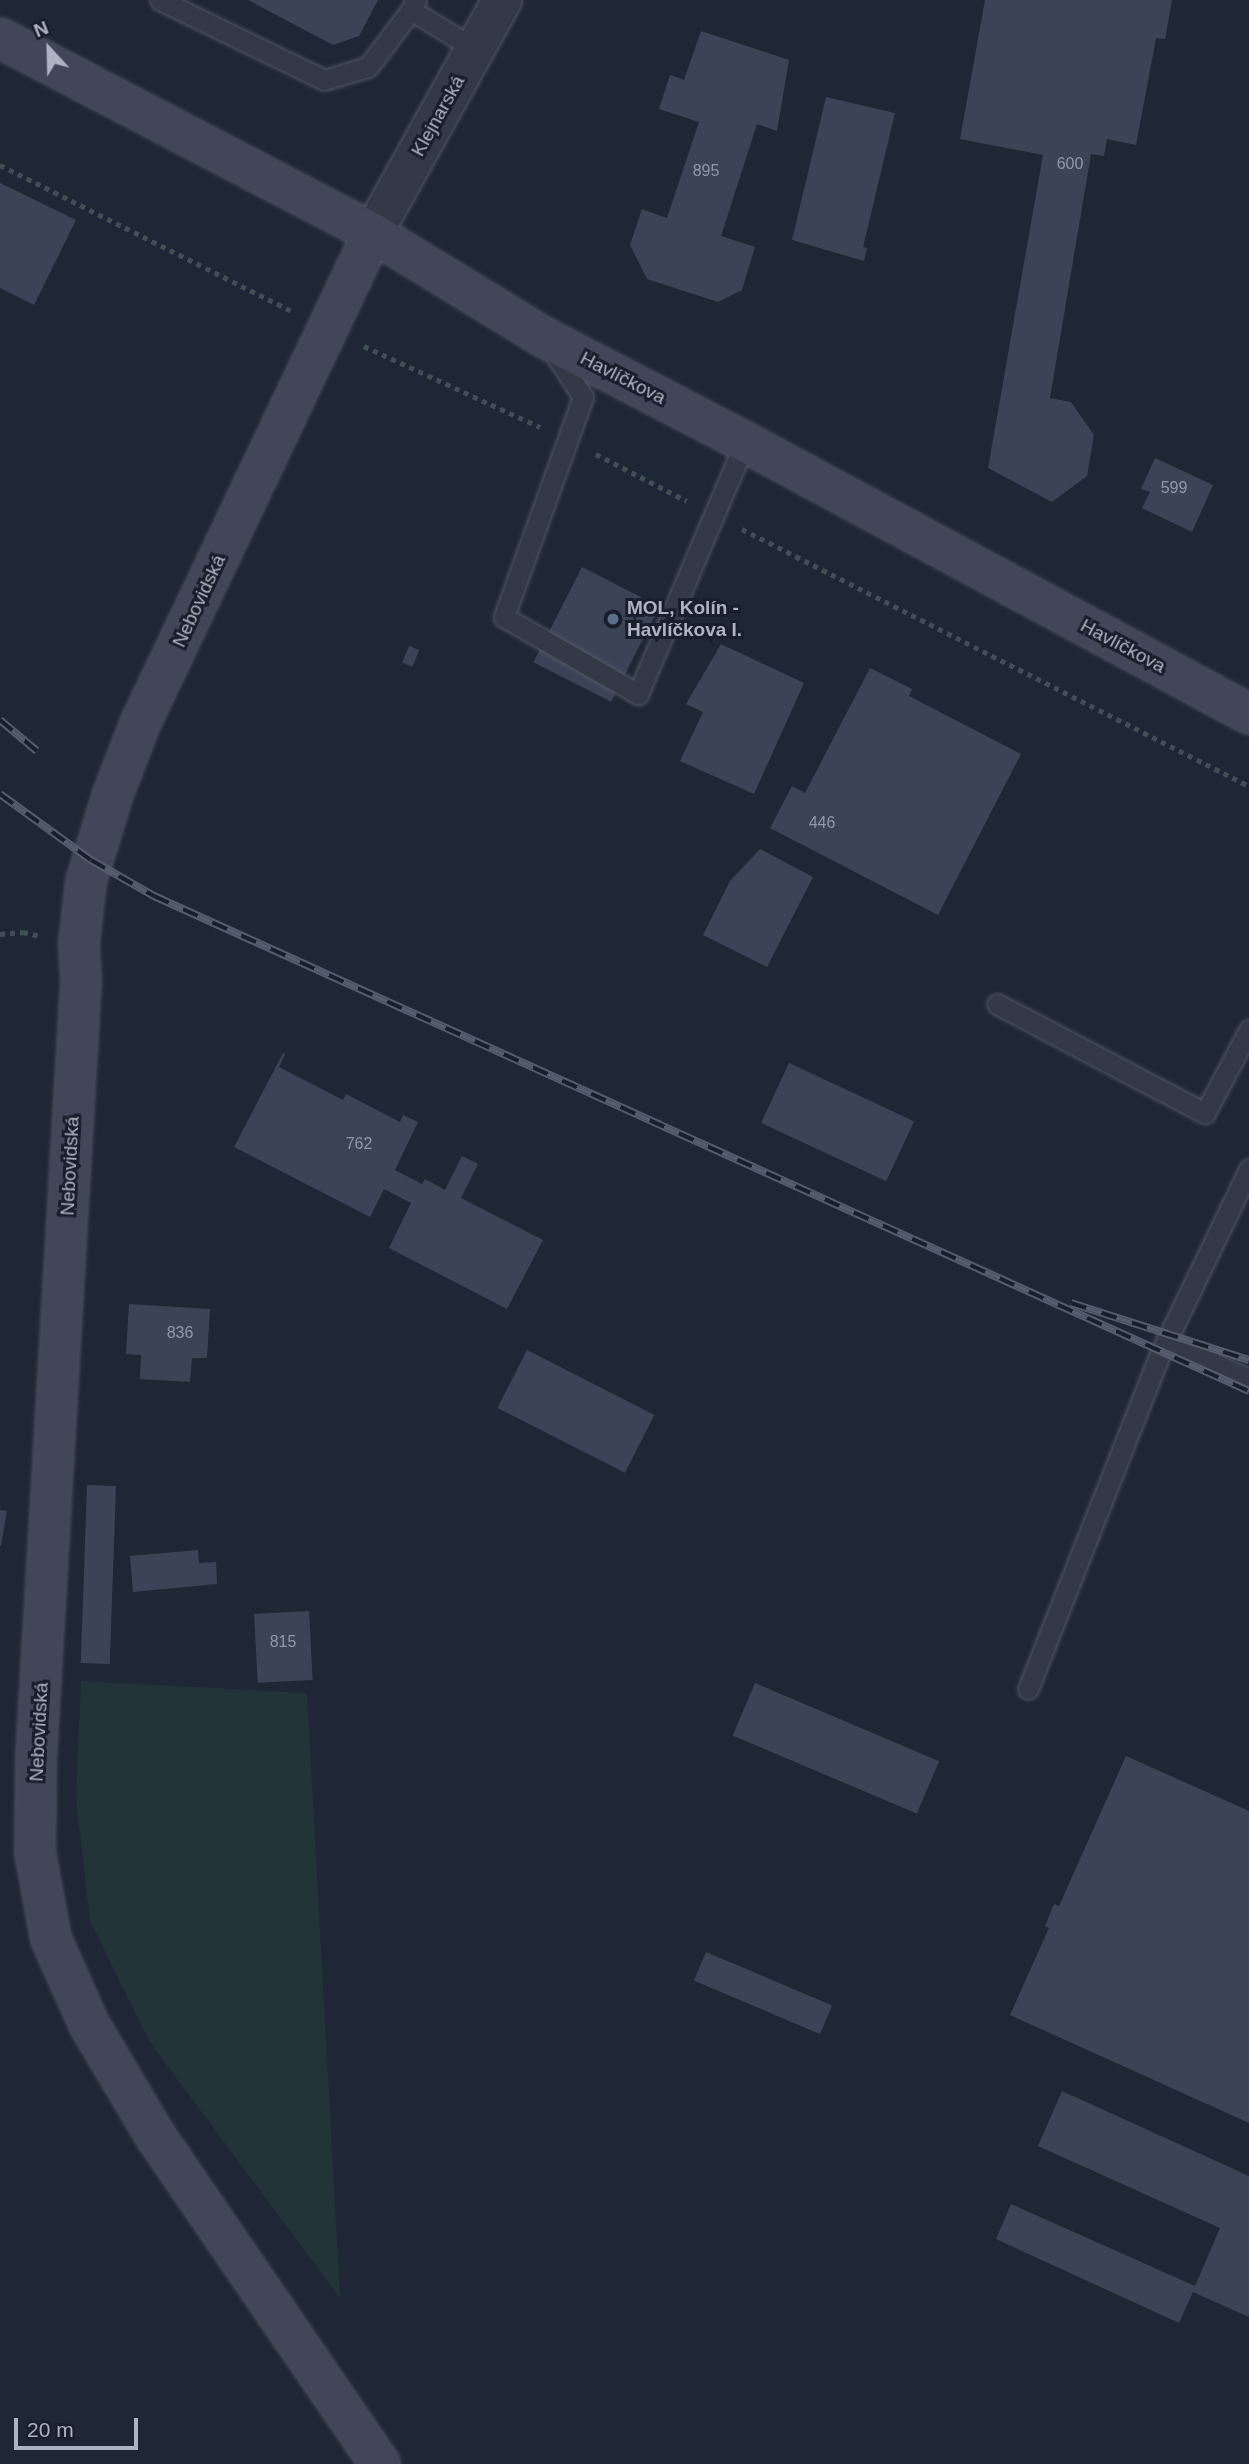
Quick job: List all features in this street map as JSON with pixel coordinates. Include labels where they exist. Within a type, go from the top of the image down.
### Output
[{"type":"street","name":"Klejnarská","points":[[373,233],[502,0]]},
{"type":"street","name":"Havlíčkova","points":[[0,38],[373,233],[545,338],[745,442],[1249,714]]},
{"type":"street","name":"Nebovidská","points":[[373,233],[141,724],[91,860],[79,943],[79,1009],[36,1760],[35,1852],[51,1939],[90,2026],[154,2134],[380,2464]]},
{"type":"lane","points":[[160,0],[324,80],[368,66],[413,5],[475,49]]},
{"type":"lane","points":[[545,338],[583,397],[504,617],[638,694],[745,442]]},
{"type":"lane","points":[[997,1004],[1205,1113],[1249,1031]]},
{"type":"lane","points":[[1028,1689],[1166,1341],[1249,1169]]},
{"type":"lane","points":[[1166,1341],[1249,1379]]},
{"type":"path","points":[[0,164],[328,330],[568,440],[1249,786]]},
{"type":"shaded area","points":[[81,1681],[307,1693],[340,2298],[149,2041],[90,1921],[76,1798]]},
{"type":"building","points":[[248,0],[378,0],[359,36],[333,45]]},
{"type":"building","points":[[985,0],[1172,0],[1165,39],[1156,38],[1136,145],[1107,139],[1104,156],[1091,154],[1050,398],[1071,402],[1094,435],[1087,476],[1052,502],[988,468],[1043,155],[960,139]]},
{"type":"building","points":[[701,31],[789,60],[777,131],[757,124],[721,236],[755,247],[742,290],[718,302],[647,279],[630,245],[642,209],[667,218],[699,122],[659,109],[670,75],[684,80]]},
{"type":"building","points":[[826,97],[895,113],[863,247],[867,248],[864,261],[792,240]]},
{"type":"building","points":[[0,183],[76,220],[34,305],[0,288]]},
{"type":"building","points":[[1155,458],[1213,485],[1192,532],[1142,508],[1150,492],[1141,489]]},
{"type":"building","points":[[582,567],[660,606],[611,702],[533,662]]},
{"type":"building","points":[[721,644],[804,683],[754,794],[680,761],[703,712],[686,704]]},
{"type":"building","points":[[409,646],[419,650],[412,667],[402,663]]},
{"type":"building","points":[[870,668],[912,689],[909,696],[1021,754],[938,915],[770,828],[792,786],[805,793]]},
{"type":"building","points":[[760,849],[813,877],[767,967],[703,935],[730,881]]},
{"type":"building","points":[[283,1053],[285,1054],[279,1067],[343,1100],[346,1094],[400,1122],[403,1115],[418,1122],[395,1170],[422,1184],[425,1179],[445,1190],[462,1156],[478,1164],[461,1198],[543,1240],[507,1309],[389,1248],[411,1203],[384,1189],[370,1217],[234,1147]]},
{"type":"building","points":[[789,1063],[914,1121],[886,1181],[761,1123]]},
{"type":"building","points":[[129,1304],[210,1309],[207,1358],[192,1358],[190,1382],[140,1379],[141,1355],[126,1354]]},
{"type":"building","points":[[527,1350],[654,1415],[625,1473],[497,1408]]},
{"type":"building","points":[[87,1485],[116,1486],[110,1664],[81,1663]]},
{"type":"building","points":[[0,1510],[7,1511],[1,1546],[0,1546]]},
{"type":"building","points":[[198,1550],[199,1563],[216,1562],[217,1584],[133,1592],[130,1556]]},
{"type":"building","points":[[309,1611],[313,1680],[258,1683],[254,1614]]},
{"type":"building","points":[[755,1683],[939,1761],[917,1814],[733,1735]]},
{"type":"building","points":[[1126,1756],[1249,1811],[1249,2123],[1010,2015],[1049,1928],[1045,1926],[1054,1904],[1059,1906]]},
{"type":"building","points":[[706,1952],[832,2006],[820,2034],[694,1981]]},
{"type":"building","points":[[1062,2091],[1249,2176],[1249,2317],[1193,2292],[1179,2323],[996,2239],[1011,2204],[1195,2286],[1220,2228],[1038,2146]]},
{"type":"railway","points":[[0,720],[37,751]]},
{"type":"railway","points":[[0,794],[91,860],[154,896],[1249,1391]]},
{"type":"railway","points":[[1071,1303],[1249,1360]]},
{"type":"place","name":"MOL, Kolín - Havlíčkova I.","points":[[613,619]]}]
